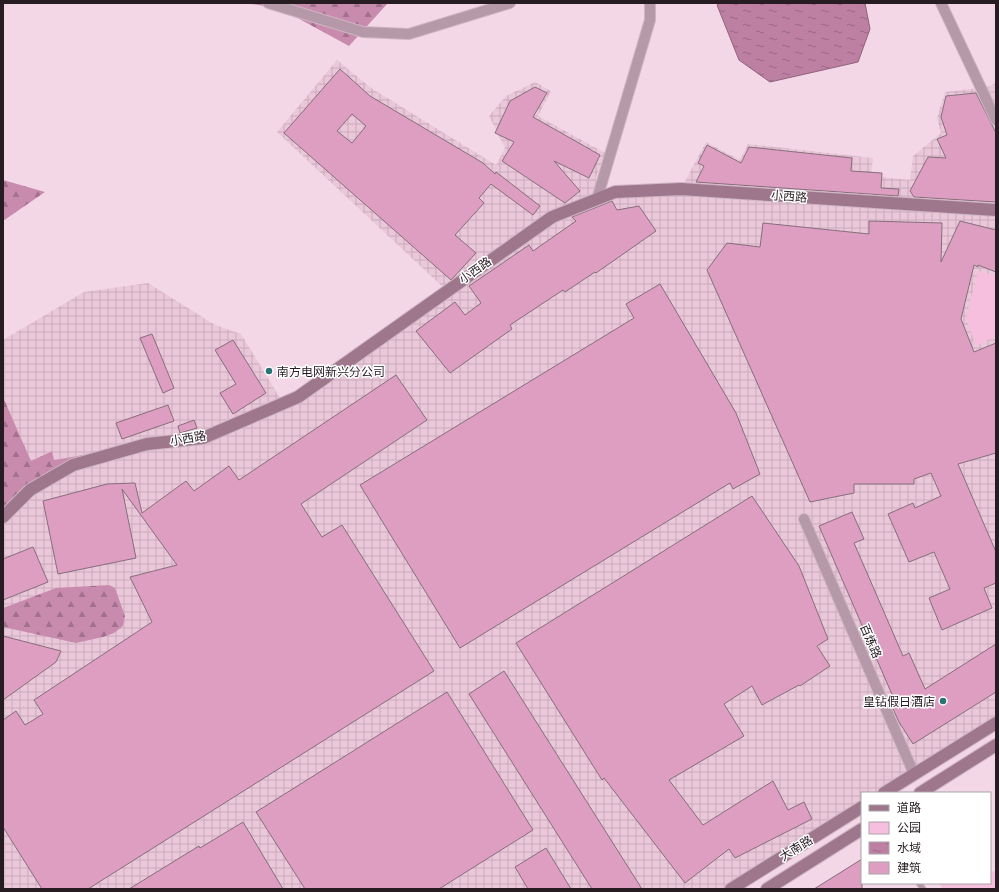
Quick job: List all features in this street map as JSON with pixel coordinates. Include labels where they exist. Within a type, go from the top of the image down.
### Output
[{"type":"street","points":[[268,3],[363,32],[409,34],[510,3]]},
{"type":"street","points":[[597,198],[650,20],[650,3]]},
{"type":"street","points":[[941,3],[996,120]]},
{"type":"street","name":"小西路","points":[[3,517],[30,490],[73,465],[147,444],[203,438],[298,397],[552,217],[615,192],[681,189],[996,210]]},
{"type":"street","name":"百炼路","points":[[804,519],[914,774]]},
{"type":"street","points":[[886,792],[996,723]]},
{"type":"street","points":[[922,792],[996,745]]},
{"type":"street","name":"大南路","points":[[732,889],[861,808]]},
{"type":"street","name":"大南路","points":[[767,889],[861,830]]},
{"type":"shaded area","points":[[337,60],[371,88],[496,165],[505,148],[489,116],[506,96],[535,82],[551,91],[538,116],[605,153],[596,178],[596,192],[681,189],[706,142],[740,160],[748,144],[873,158],[871,176],[910,180],[913,156],[941,133],[937,118],[945,92],[987,87],[996,83],[996,723],[886,792],[861,792],[861,808],[731,889],[3,889],[3,517],[73,465],[141,445],[53,460],[51,451],[31,461],[3,397],[3,340],[84,292],[148,283],[215,325],[241,334],[283,403],[446,290],[277,132]]},
{"type":"green space","points":[[246,3],[388,3],[349,46],[281,9]]},
{"type":"green space","points":[[3,180],[45,192],[3,221]]},
{"type":"green space","points":[[978,271],[996,276],[996,336],[976,346],[966,318]]},
{"type":"green space","points":[[3,397],[31,461],[52,451],[54,460],[147,444],[73,465],[3,517]]},
{"type":"green space","points":[[109,585],[115,588],[125,616],[123,626],[114,633],[76,643],[3,627],[3,608],[56,588]]},
{"type":"green space","points":[[996,870],[996,889],[943,889],[940,884],[991,884],[991,872]]},
{"type":"water","points":[[719,3],[865,3],[870,29],[858,62],[770,82],[739,60],[717,5]]},
{"type":"building","points":[[340,69],[370,96],[483,163],[495,174],[496,172],[540,206],[533,215],[491,184],[479,198],[484,203],[455,235],[476,253],[451,280],[284,133]],"holes":[[[352,114],[366,126],[352,143],[337,131]]]},
{"type":"building","points":[[535,87],[547,93],[533,117],[600,155],[589,178],[554,161],[580,191],[565,203],[502,161],[514,142],[495,133],[510,101]]},
{"type":"building","points":[[976,93],[996,133],[996,202],[914,197],[910,191],[928,157],[946,158],[937,139],[947,135],[941,117],[946,96]]},
{"type":"building","points":[[707,145],[741,163],[749,147],[852,158],[851,171],[882,173],[881,188],[899,189],[898,196],[696,182],[704,166],[698,163]]},
{"type":"building","points":[[612,201],[617,210],[639,206],[656,231],[596,273],[595,272],[565,292],[563,290],[510,325],[512,329],[450,373],[416,331],[455,302],[465,315],[481,303],[469,286],[529,245],[533,251],[576,221],[572,217]]},
{"type":"building","points":[[869,221],[942,223],[941,262],[960,221],[996,230],[996,272],[978,265],[978,267],[974,265],[961,319],[974,352],[996,343],[996,453],[958,464],[996,552],[996,583],[984,588],[992,608],[942,630],[929,598],[950,589],[934,552],[909,562],[888,514],[913,503],[915,508],[941,496],[931,473],[914,479],[914,484],[854,484],[854,493],[810,502],[707,270],[727,243],[760,247],[763,223],[869,234]]},
{"type":"building","points":[[660,284],[736,413],[760,474],[733,489],[730,483],[460,648],[360,485],[634,318],[626,304]]},
{"type":"building","points":[[152,334],[174,388],[163,393],[140,338]]},
{"type":"building","points":[[233,340],[266,393],[233,414],[220,393],[236,384],[215,350]]},
{"type":"building","points":[[396,375],[427,420],[301,504],[322,537],[342,525],[434,671],[88,889],[42,889],[3,827],[3,720],[16,711],[25,725],[43,714],[34,700],[152,622],[130,577],[177,565],[122,489],[136,558],[58,574],[43,501],[107,484],[135,483],[142,513],[186,481],[194,491],[229,466],[239,480]]},
{"type":"building","points":[[168,405],[174,421],[122,439],[116,423]]},
{"type":"building","points":[[194,420],[197,428],[180,433],[178,426]]},
{"type":"building","points":[[752,496],[799,566],[828,639],[817,646],[830,666],[800,686],[799,685],[762,705],[752,686],[724,704],[744,736],[669,780],[703,825],[773,781],[788,810],[804,802],[812,819],[735,858],[729,849],[685,883],[604,778],[602,780],[516,643]]},
{"type":"building","points":[[852,512],[864,539],[854,543],[903,656],[909,653],[925,689],[996,644],[996,692],[913,744],[899,722],[893,709],[897,706],[819,526]]},
{"type":"building","points":[[33,547],[48,582],[3,600],[3,559]]},
{"type":"building","points":[[3,636],[61,651],[56,662],[3,700]]},
{"type":"building","points":[[504,671],[642,889],[592,889],[469,694]]},
{"type":"building","points":[[447,692],[533,830],[439,889],[305,889],[256,812]]},
{"type":"building","points":[[243,822],[283,889],[129,889],[199,846],[200,848]]},
{"type":"building","points":[[546,848],[571,889],[528,889],[515,867]]},
{"type":"building","points":[[861,860],[862,889],[814,889]]},
{"type":"place","name":"南方电网新兴分公司","points":[[269,371]]},
{"type":"place","name":"皇钻假日酒店","points":[[943,701]]}]
